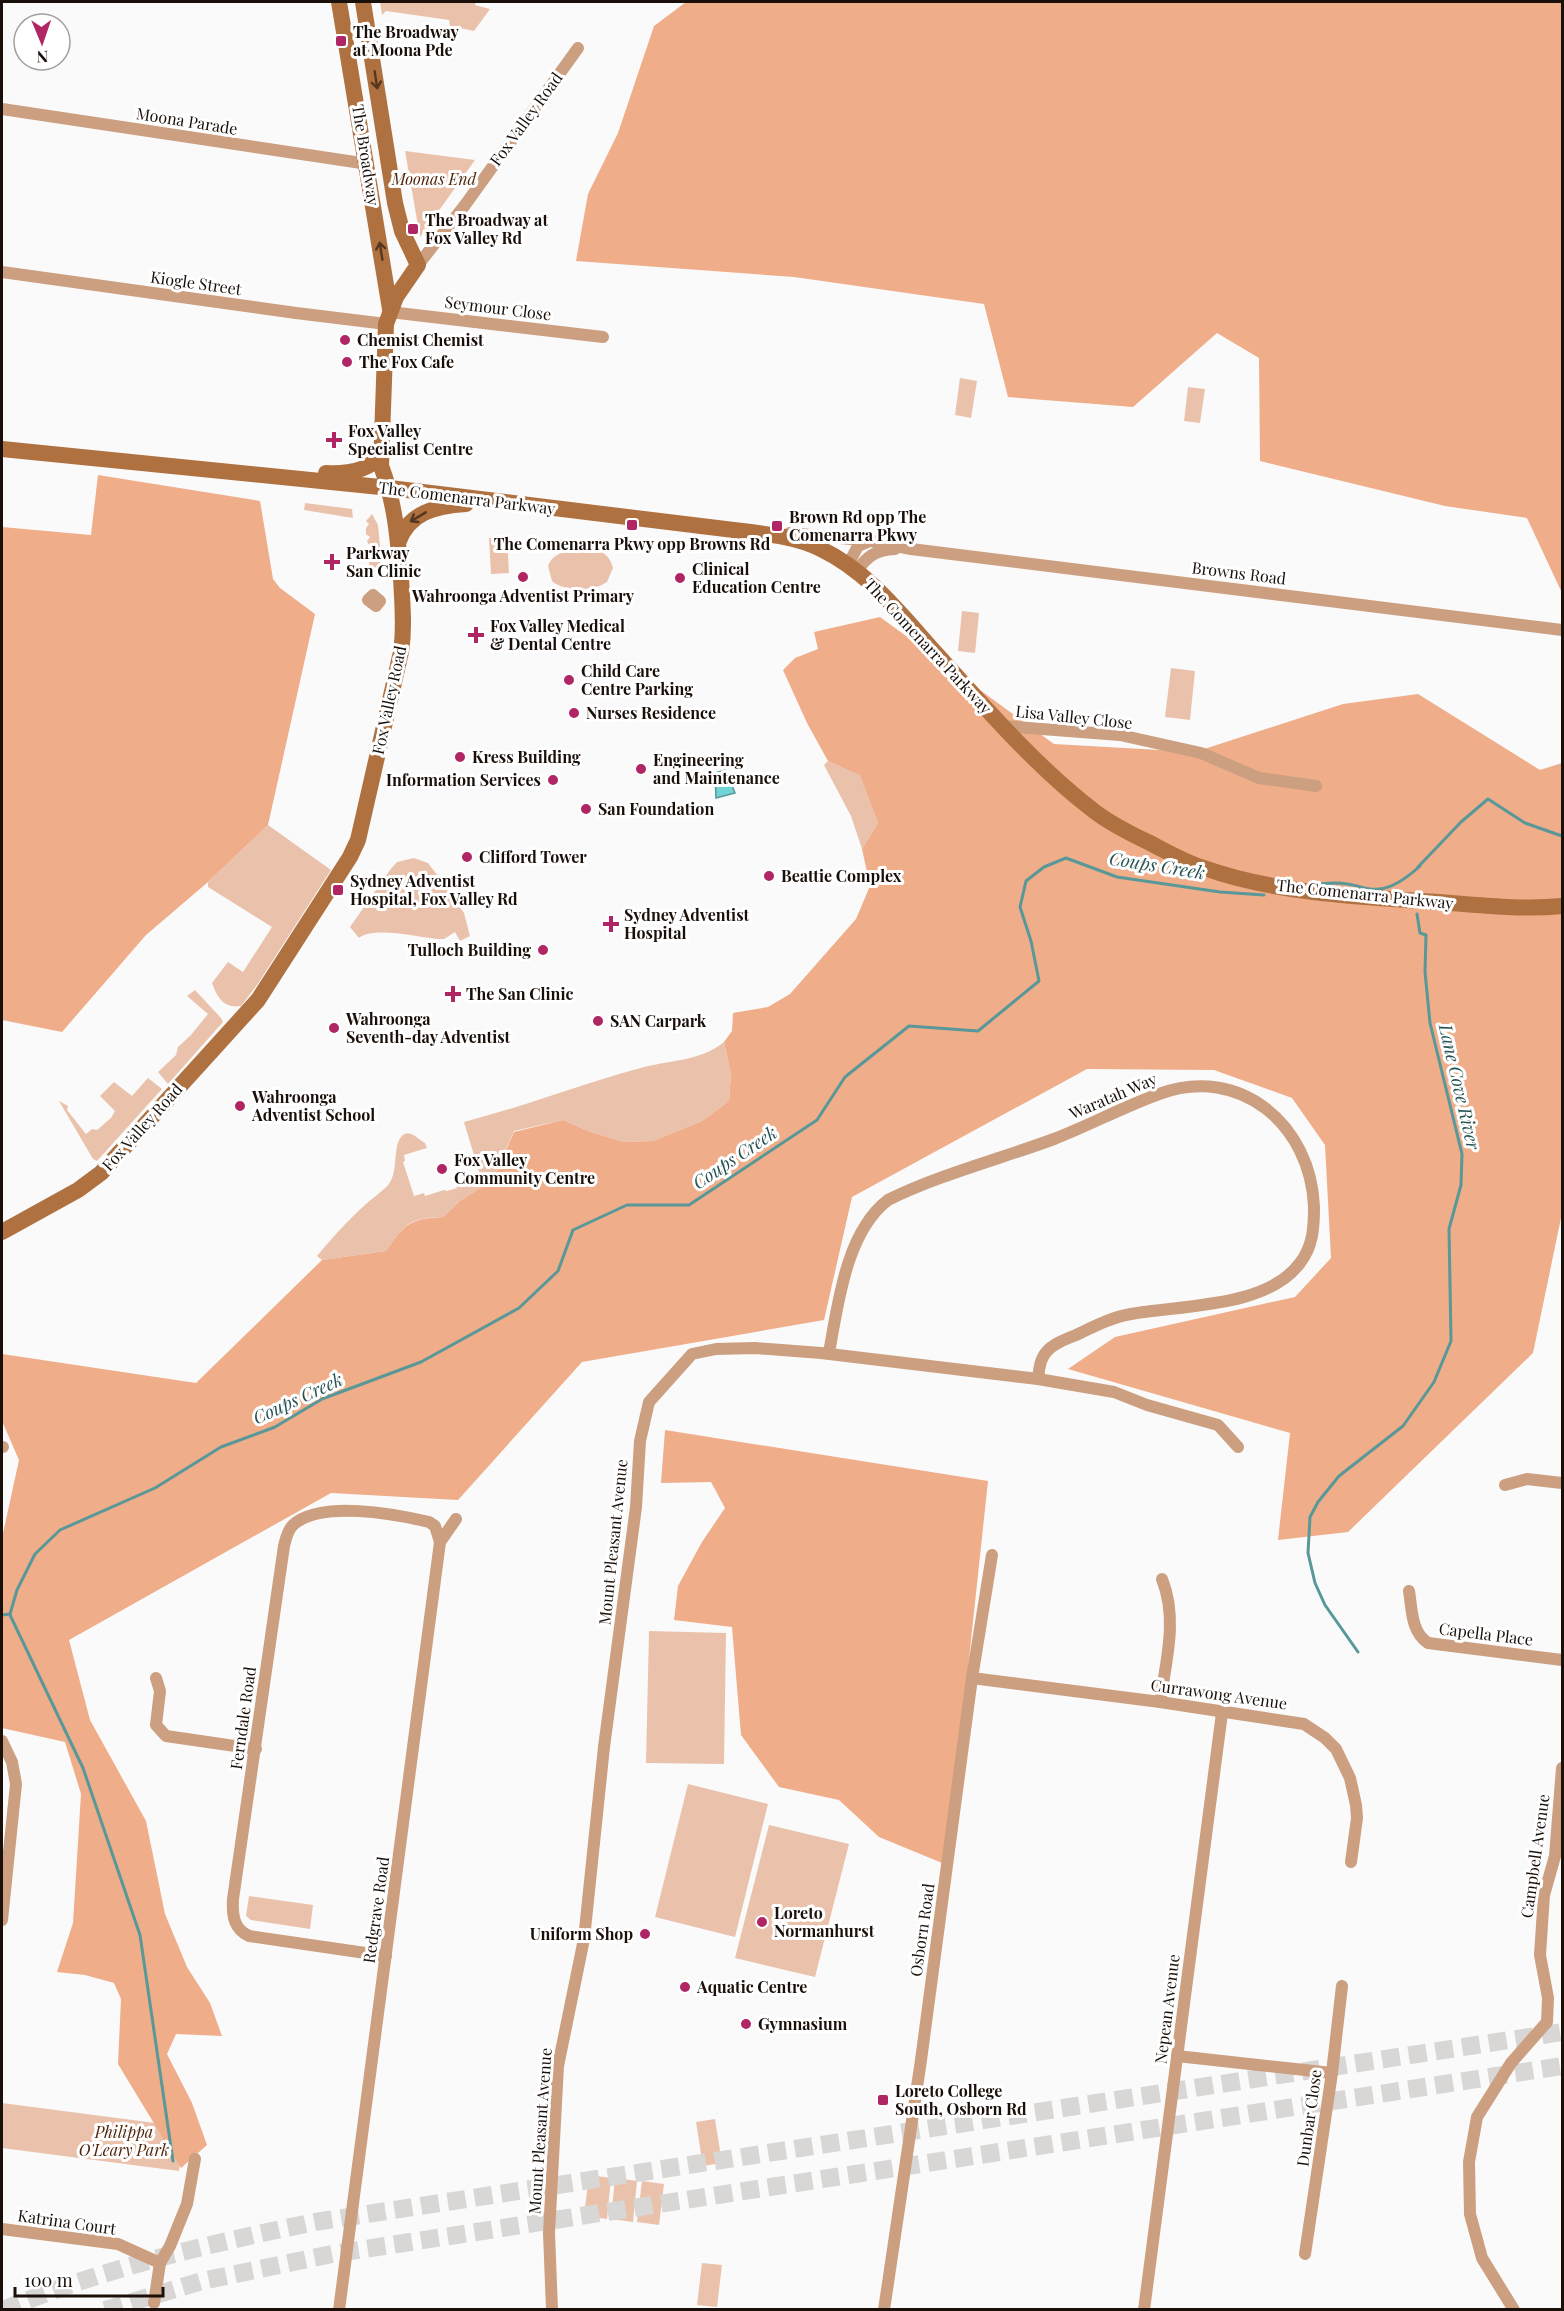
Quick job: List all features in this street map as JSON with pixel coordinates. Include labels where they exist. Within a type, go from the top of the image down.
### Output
[{"type":"main road","name":"The Broadway","points":[[339,2],[368,164],[389,315]]},
{"type":"main road","name":"The Broadway","points":[[363,2],[395,203],[402,231],[418,265]]},
{"type":"main road","name":"Fox Valley Road","points":[[2,1232],[78,1190],[101,1173],[258,1000],[350,857],[358,840],[402,642],[403,608],[398,544],[390,488],[381,466],[380,456],[389,315],[404,285],[418,265]]},
{"type":"main road","name":"The Comenarra Parkway","points":[[2,449],[390,488],[758,533],[797,540],[821,549],[852,568],[898,611],[1034,760],[1096,813],[1119,828],[1203,868],[1233,877],[1307,891],[1518,907],[1563,906]]},
{"type":"main road","points":[[278,476],[349,472],[371,465],[380,456]]},
{"type":"main road","points":[[398,544],[407,524],[425,513],[459,504],[492,502]]},
{"type":"street","name":"Fox Valley Road","points":[[418,265],[465,205],[578,48]]},
{"type":"street","name":"Moona Parade","points":[[2,110],[368,164]]},
{"type":"street","name":"Kiogle Street","points":[[2,272],[296,314],[389,315]]},
{"type":"street","name":"Seymour Close","points":[[389,315],[603,338]]},
{"type":"street","name":"Browns Road","points":[[758,533],[795,533],[871,541],[911,549],[1563,630]]},
{"type":"street","points":[[852,568],[858,546],[871,541]]},
{"type":"street","name":"Browns Road","points":[[852,568],[873,552],[911,549]]},
{"type":"street","name":"Lisa Valley Close","points":[[1002,726],[1120,735],[1201,753],[1258,778],[1316,786]]},
{"type":"street","name":"Waratah Way","points":[[829,1353],[841,1284],[850,1256],[877,1209],[888,1200],[1058,1138],[1174,1088],[1199,1085],[1240,1093],[1275,1115],[1304,1155],[1310,1177],[1313,1200],[1313,1238],[1301,1263],[1288,1277],[1259,1292],[1218,1302],[1129,1314],[1102,1323],[1051,1347],[1042,1358],[1038,1379]]},
{"type":"street","name":"Mount Pleasant Avenue","points":[[552,2310],[549,2232],[558,2066],[584,1939],[604,1748],[636,1507],[640,1441],[649,1402],[692,1354],[716,1349],[755,1348],[829,1353],[1038,1379],[1114,1392],[1148,1405],[1218,1425],[1238,1447]]},
{"type":"street","points":[[1505,1485],[1527,1479],[1563,1483]]},
{"type":"street","name":"Ferndale Road","points":[[386,1956],[249,1936],[241,1933],[236,1926],[232,1909],[284,1546],[289,1530],[294,1524],[327,1512],[358,1512],[429,1522],[435,1526],[440,1542]]},
{"type":"street","name":"Redgrave Road","points":[[339,2310],[440,1542],[456,1519]]},
{"type":"street","name":"Osborn Road","points":[[885,2310],[972,1678],[992,1555]]},
{"type":"street","points":[[1160,1702],[1171,1618],[1169,1599],[1162,1579]]},
{"type":"street","name":"Capella Place","points":[[1409,1591],[1416,1630],[1418,1635],[1428,1643],[1563,1660]]},
{"type":"street","points":[[156,1678],[160,1691],[156,1725],[166,1736],[256,1749]]},
{"type":"street","name":"Currawong Avenue","points":[[972,1678],[1160,1702],[1304,1724],[1325,1738],[1336,1749],[1350,1778],[1357,1818],[1351,1862]]},
{"type":"street","name":"Nepean Avenue","points":[[1144,2310],[1222,1713]]},
{"type":"street","points":[[2,1741],[12,1762],[16,1784],[2,1913]]},
{"type":"street","name":"Campbell Avenue","points":[[1514,2310],[1482,2258],[1470,2214],[1469,2162],[1477,2117],[1511,2063],[1546,2022],[1548,1998],[1540,1955],[1544,1894],[1555,1856],[1563,1768]]},
{"type":"street","name":"Dunbar Close","points":[[1305,2254],[1332,2073],[1342,1986]]},
{"type":"street","points":[[1177,2056],[1332,2073]]},
{"type":"street","points":[[154,2302],[160,2263],[185,2211],[195,2159]]},
{"type":"street","name":"Katrina Court","points":[[2,2229],[118,2244],[160,2263]]},
{"type":"green space","points":[[380,2],[476,2],[475,5],[490,9],[474,31],[450,26],[449,20],[386,11],[382,15]]},
{"type":"green space","name":"Moonas End","points":[[405,151],[475,160],[420,237]]},
{"type":"green space","points":[[960,378],[977,381],[971,418],[955,415]]},
{"type":"green space","points":[[1188,387],[1205,389],[1200,423],[1184,421]]},
{"type":"green space","points":[[305,503],[352,509],[353,518],[304,510]]},
{"type":"green space","points":[[372,514],[378,525],[382,568],[378,565],[370,573],[368,553],[371,549],[367,541],[370,537],[366,534],[369,524],[366,521]]},
{"type":"green space","points":[[507,537],[509,573],[491,574],[489,538]]},
{"type":"green space","points":[[590,550],[605,554],[610,560],[613,568],[607,582],[587,589],[571,589],[552,581],[548,566],[555,556],[566,552]]},
{"type":"green space","points":[[962,611],[979,613],[975,653],[958,651]]},
{"type":"green space","points":[[1171,668],[1195,671],[1190,720],[1165,717]]},
{"type":"green space","points":[[828,761],[860,774],[878,823],[862,849],[851,816],[824,765]]},
{"type":"green space","points":[[268,825],[331,870],[257,985],[241,1006],[230,1006],[222,1001],[212,983],[228,962],[243,972],[272,927],[208,887],[208,882]]},
{"type":"green space","points":[[414,858],[428,863],[455,898],[464,913],[470,936],[460,941],[455,932],[444,939],[385,933],[374,933],[359,938],[350,927],[397,862]]},
{"type":"green space","points":[[195,990],[223,1022],[168,1084],[158,1072],[176,1055],[178,1047],[208,1014],[187,996]]},
{"type":"green space","points":[[724,1042],[731,1074],[729,1101],[702,1121],[653,1141],[624,1142],[563,1120],[514,1131],[494,1179],[460,1201],[443,1217],[422,1219],[408,1224],[386,1251],[322,1260],[317,1256],[352,1217],[389,1184],[394,1172],[397,1146],[405,1134],[414,1135],[425,1143],[427,1148],[404,1155],[405,1161],[403,1162],[414,1196],[447,1191],[457,1188],[455,1183],[480,1175],[464,1122],[637,1069],[694,1057],[715,1049]]},
{"type":"green space","points":[[148,1078],[162,1089],[97,1161],[93,1159],[59,1101],[68,1106],[67,1110],[86,1134],[92,1129],[97,1130],[111,1118],[115,1111],[100,1096],[114,1082],[132,1096]]},
{"type":"green space","points":[[649,1631],[726,1633],[724,1764],[646,1763]]},
{"type":"green space","points":[[688,1784],[768,1804],[735,1937],[655,1917]]},
{"type":"green space","points":[[769,1825],[849,1844],[815,1977],[735,1958]]},
{"type":"green space","points":[[249,1896],[313,1905],[310,1929],[251,1920],[246,1916]]},
{"type":"green space","name":"Philippa O'Leary Park","points":[[2,2103],[186,2127],[179,2171],[2,2148]]},
{"type":"green space","points":[[715,2119],[722,2163],[703,2166],[696,2122]]},
{"type":"green space","points":[[589,2175],[611,2178],[607,2219],[584,2216]]},
{"type":"green space","points":[[615,2178],[637,2181],[633,2222],[611,2219]]},
{"type":"green space","points":[[642,2181],[664,2184],[659,2225],[637,2222]]},
{"type":"green space","points":[[702,2263],[722,2265],[717,2307],[697,2305]]},
{"type":"shaded area","points":[[686,2],[1562,2],[1562,593],[1527,518],[1445,506],[1260,461],[1259,358],[1217,333],[1133,407],[1008,397],[984,304],[794,277],[576,261],[588,194],[618,133],[654,26]]},
{"type":"shaded area","points":[[98,475],[260,501],[273,579],[280,588],[315,614],[268,825],[208,882],[146,935],[62,1032],[2,1020],[2,527],[91,535]]},
{"type":"shaded area","points":[[880,617],[1054,744],[1195,752],[1343,704],[1418,694],[1540,770],[1562,763],[1562,1213],[1533,1353],[1348,1532],[1278,1540],[1290,1433],[1068,1369],[1115,1337],[1295,1297],[1331,1258],[1325,1145],[1292,1098],[1214,1070],[1087,1069],[852,1197],[824,1320],[582,1362],[458,1500],[331,1493],[69,1640],[90,1720],[146,1821],[165,1914],[187,1967],[210,2003],[222,2036],[176,2034],[167,2054],[192,2103],[207,2145],[181,2168],[118,2064],[121,1999],[114,1983],[85,1975],[57,1972],[73,1923],[81,1794],[65,1742],[2,1728],[2,1538],[19,1460],[2,1421],[2,1354],[196,1383],[322,1260],[386,1251],[408,1225],[422,1219],[443,1217],[460,1201],[494,1179],[514,1132],[563,1120],[624,1142],[653,1141],[702,1121],[729,1101],[731,1074],[724,1042],[732,1031],[733,1013],[768,1007],[790,994],[856,919],[870,886],[862,849],[878,823],[860,775],[828,761],[807,723],[783,670],[795,658],[818,649],[814,632]]},
{"type":"shaded area","points":[[665,1430],[988,1481],[947,1865],[879,1837],[839,1800],[779,1787],[741,1735],[732,1627],[674,1620],[678,1586],[702,1542],[725,1508],[711,1482],[661,1483]]},
{"type":"water","points":[[726,770],[735,793],[716,798],[715,773]]},
{"type":"waterway","name":"Coups Creek","points":[[1418,867],[1461,822],[1488,799],[1525,823],[1562,836]]},
{"type":"waterway","name":"Coups Creek","points":[[2,1615],[10,1614],[17,1590],[35,1554],[60,1530],[155,1488],[221,1447],[275,1427],[322,1399],[421,1362],[519,1308],[558,1271],[573,1230],[627,1205],[689,1205],[817,1120],[845,1077],[909,1026],[978,1031],[1039,981],[1031,941],[1020,907],[1026,881],[1044,867],[1066,858],[1117,877],[1220,892],[1264,895]]},
{"type":"waterway","name":"Coups Creek","points":[[1314,885],[1339,883],[1371,889],[1385,888],[1401,881],[1420,866]]},
{"type":"waterway","name":"Lane Cove River","points":[[1358,1652],[1325,1605],[1315,1583],[1308,1553],[1310,1517],[1318,1502],[1339,1476],[1403,1426],[1434,1382],[1451,1341],[1449,1229],[1461,1185],[1462,1154],[1430,1023],[1425,972],[1426,935],[1420,933],[1417,914]]},
{"type":"waterway","points":[[10,1615],[83,1768],[140,1935],[173,2161]]},
{"type":"tunnel","points":[[3,2310],[79,2282],[157,2258],[315,2222],[1562,2032]]},
{"type":"tunnel","points":[[105,2310],[202,2281],[332,2254],[1562,2066]]},
{"type":"place","name":"The Broadway at Moona Pde","points":[[341,41]]},
{"type":"place","name":"The Broadway at Fox Valley Rd","points":[[413,229]]},
{"type":"place","name":"Chemist Chemist","points":[[345,340]]},
{"type":"place","name":"The Fox Cafe","points":[[347,362]]},
{"type":"place","name":"Fox Valley Specialist Centre","points":[[334,440]]},
{"type":"place","name":"The Comenarra Pkwy opp Browns Rd","points":[[632,525]]},
{"type":"place","name":"Brown Rd opp The Comenarra Pkwy","points":[[777,526]]},
{"type":"place","name":"Parkway San Clinic","points":[[332,562]]},
{"type":"place","name":"Wahroonga Adventist Primary","points":[[523,577]]},
{"type":"place","name":"Clinical Education Centre","points":[[680,578]]},
{"type":"place","name":"Fox Valley Medical & Dental Centre","points":[[476,635]]},
{"type":"place","name":"Child Care Centre Parking","points":[[569,680]]},
{"type":"place","name":"Nurses Residence","points":[[574,713]]},
{"type":"place","name":"Kress Building","points":[[460,757]]},
{"type":"place","name":"Engineering and Maintenance","points":[[641,769]]},
{"type":"place","name":"Information Services","points":[[553,780]]},
{"type":"place","name":"San Foundation","points":[[586,809]]},
{"type":"place","name":"Clifford Tower","points":[[467,857]]},
{"type":"place","name":"Beattie Complex","points":[[769,876]]},
{"type":"place","name":"Sydney Adventist Hospital, Fox Valley Rd","points":[[338,890]]},
{"type":"place","name":"Sydney Adventist Hospital","points":[[611,924]]},
{"type":"place","name":"Tulloch Building","points":[[543,950]]},
{"type":"place","name":"The San Clinic","points":[[453,994]]},
{"type":"place","name":"SAN Carpark","points":[[598,1021]]},
{"type":"place","name":"Wahroonga Seventh-day Adventist","points":[[334,1028]]},
{"type":"place","name":"Wahroonga Adventist School","points":[[240,1106]]},
{"type":"place","name":"Fox Valley Community Centre","points":[[442,1169]]},
{"type":"place","name":"Loreto Normanhurst","points":[[762,1922]]},
{"type":"place","name":"Uniform Shop","points":[[645,1934]]},
{"type":"place","name":"Aquatic Centre","points":[[685,1987]]},
{"type":"place","name":"Gymnasium","points":[[746,2024]]},
{"type":"place","name":"Loreto College South, Osborn Rd","points":[[883,2100]]}]
